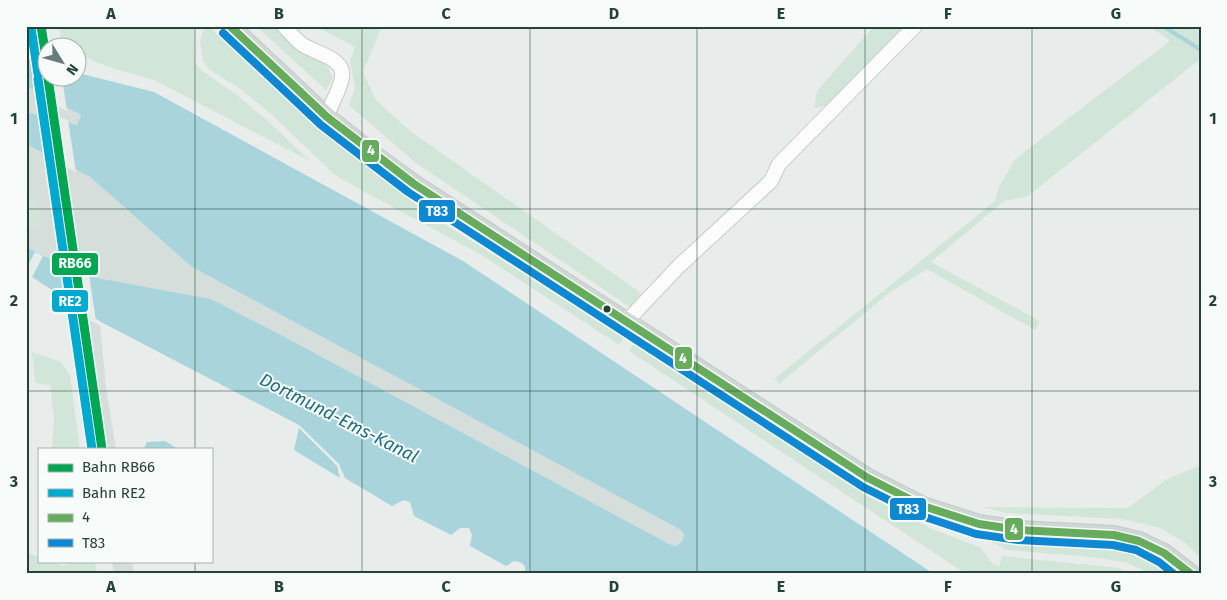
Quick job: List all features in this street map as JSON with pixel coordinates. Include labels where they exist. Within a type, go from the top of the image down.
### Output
[{"type":"main road","points":[[230,26],[327,117],[414,184],[868,478],[923,506],[979,524],[1019,530],[1100,534],[1139,540],[1164,553],[1191,574]]},
{"type":"street","points":[[284,26],[304,45],[325,55],[338,64],[343,75],[327,117]]},
{"type":"street","points":[[626,322],[678,266],[771,181],[779,164],[915,26]]},
{"type":"shaded area","points":[[26,86],[81,115],[77,125],[26,112]]},
{"type":"shaded area","points":[[26,144],[90,177],[192,267],[681,530],[684,535],[682,541],[677,546],[671,545],[211,299],[82,275],[26,247]]},
{"type":"shaded area","points":[[75,314],[100,325],[106,387],[116,448],[95,448]]},
{"type":"shaded area","points":[[112,562],[132,562],[134,574],[114,574]]},
{"type":"green space","points":[[59,26],[194,26],[195,63],[201,70],[238,96],[310,161],[156,81],[106,66],[88,58],[88,38],[61,38]]},
{"type":"green space","points":[[205,26],[208,26],[319,128],[379,177],[436,219],[625,336],[619,345],[480,254],[335,175],[273,116],[241,89],[210,70],[203,61],[200,41]]},
{"type":"green space","points":[[256,26],[278,26],[294,43],[328,67],[333,78],[326,90]]},
{"type":"green space","points":[[316,26],[382,26],[363,72],[376,100],[410,131],[641,293],[630,307],[416,163],[349,105],[355,88],[350,62],[355,47]]},
{"type":"green space","points":[[874,26],[905,26],[826,106],[814,108],[817,91]]},
{"type":"green space","points":[[1149,26],[1201,26],[1201,66],[1199,60],[1028,196],[1004,201],[931,262],[1040,321],[1035,330],[927,269],[889,293],[779,384],[774,379],[995,201],[999,187],[1015,159],[1170,41]]},
{"type":"green space","points":[[26,196],[36,203],[40,210],[36,230],[29,227],[26,231]]},
{"type":"green space","points":[[635,342],[862,493],[930,528],[981,548],[991,562],[999,567],[1002,556],[1119,568],[1131,574],[966,574],[629,351]]},
{"type":"green space","points":[[32,352],[61,362],[70,376],[80,448],[52,448],[54,417],[50,385],[35,383]]},
{"type":"green space","points":[[1201,465],[1201,558],[1184,542],[1160,528],[1123,519],[1007,513],[982,507],[1128,508],[1167,479]]},
{"type":"green space","points":[[983,537],[1105,542],[1127,547],[1150,556],[1176,574],[1152,574],[1127,563],[1101,558],[1006,550]]},
{"type":"green space","points":[[26,552],[38,557],[38,562],[53,562],[63,566],[69,564],[69,562],[95,562],[97,574],[26,574]]},
{"type":"water","name":"Dortmund-Ems-Kanal","points":[[26,58],[38,62],[38,88],[88,88],[88,76],[154,92],[463,261],[934,574],[525,574],[525,567],[522,563],[514,561],[506,566],[470,546],[472,535],[469,528],[460,528],[451,535],[414,516],[410,502],[404,500],[392,506],[345,478],[339,464],[299,425],[101,322],[26,273],[26,247],[82,275],[211,299],[671,545],[677,546],[682,541],[684,535],[681,530],[192,267],[90,177],[26,144],[26,112],[77,125],[81,115],[26,86]]},
{"type":"water","points":[[299,428],[337,466],[340,478],[294,450]]},
{"type":"water","points":[[165,441],[176,448],[144,448],[147,442]]},
{"type":"pier","points":[[43,88],[64,88],[67,111],[45,99]]},
{"type":"pier","points":[[47,115],[68,120],[76,172],[54,161]]},
{"type":"pier","points":[[35,252],[43,256],[32,277],[26,274],[26,269]]},
{"type":"pier","points":[[71,267],[89,274],[96,321],[77,309]]},
{"type":"waterway","points":[[1163,26],[1201,50]]},
{"type":"rail line","name":"RB66","points":[[41,26],[43,38]]},
{"type":"rail line","name":"RE2","points":[[31,28],[38,74]]},
{"type":"rail line","name":"RE2","points":[[39,88],[92,448]]},
{"type":"rail line","name":"RB66","points":[[49,88],[102,448]]},
{"type":"transit line","name":"4","points":[[230,26],[327,117],[414,184],[868,478],[923,506],[979,524],[1019,530],[1114,535],[1139,541],[1164,553],[1191,574]]},
{"type":"transit line","name":"T83","points":[[223,33],[321,125],[408,192],[863,487],[919,515],[976,534],[1018,540],[1113,545],[1136,550],[1159,562],[1174,574]]}]
